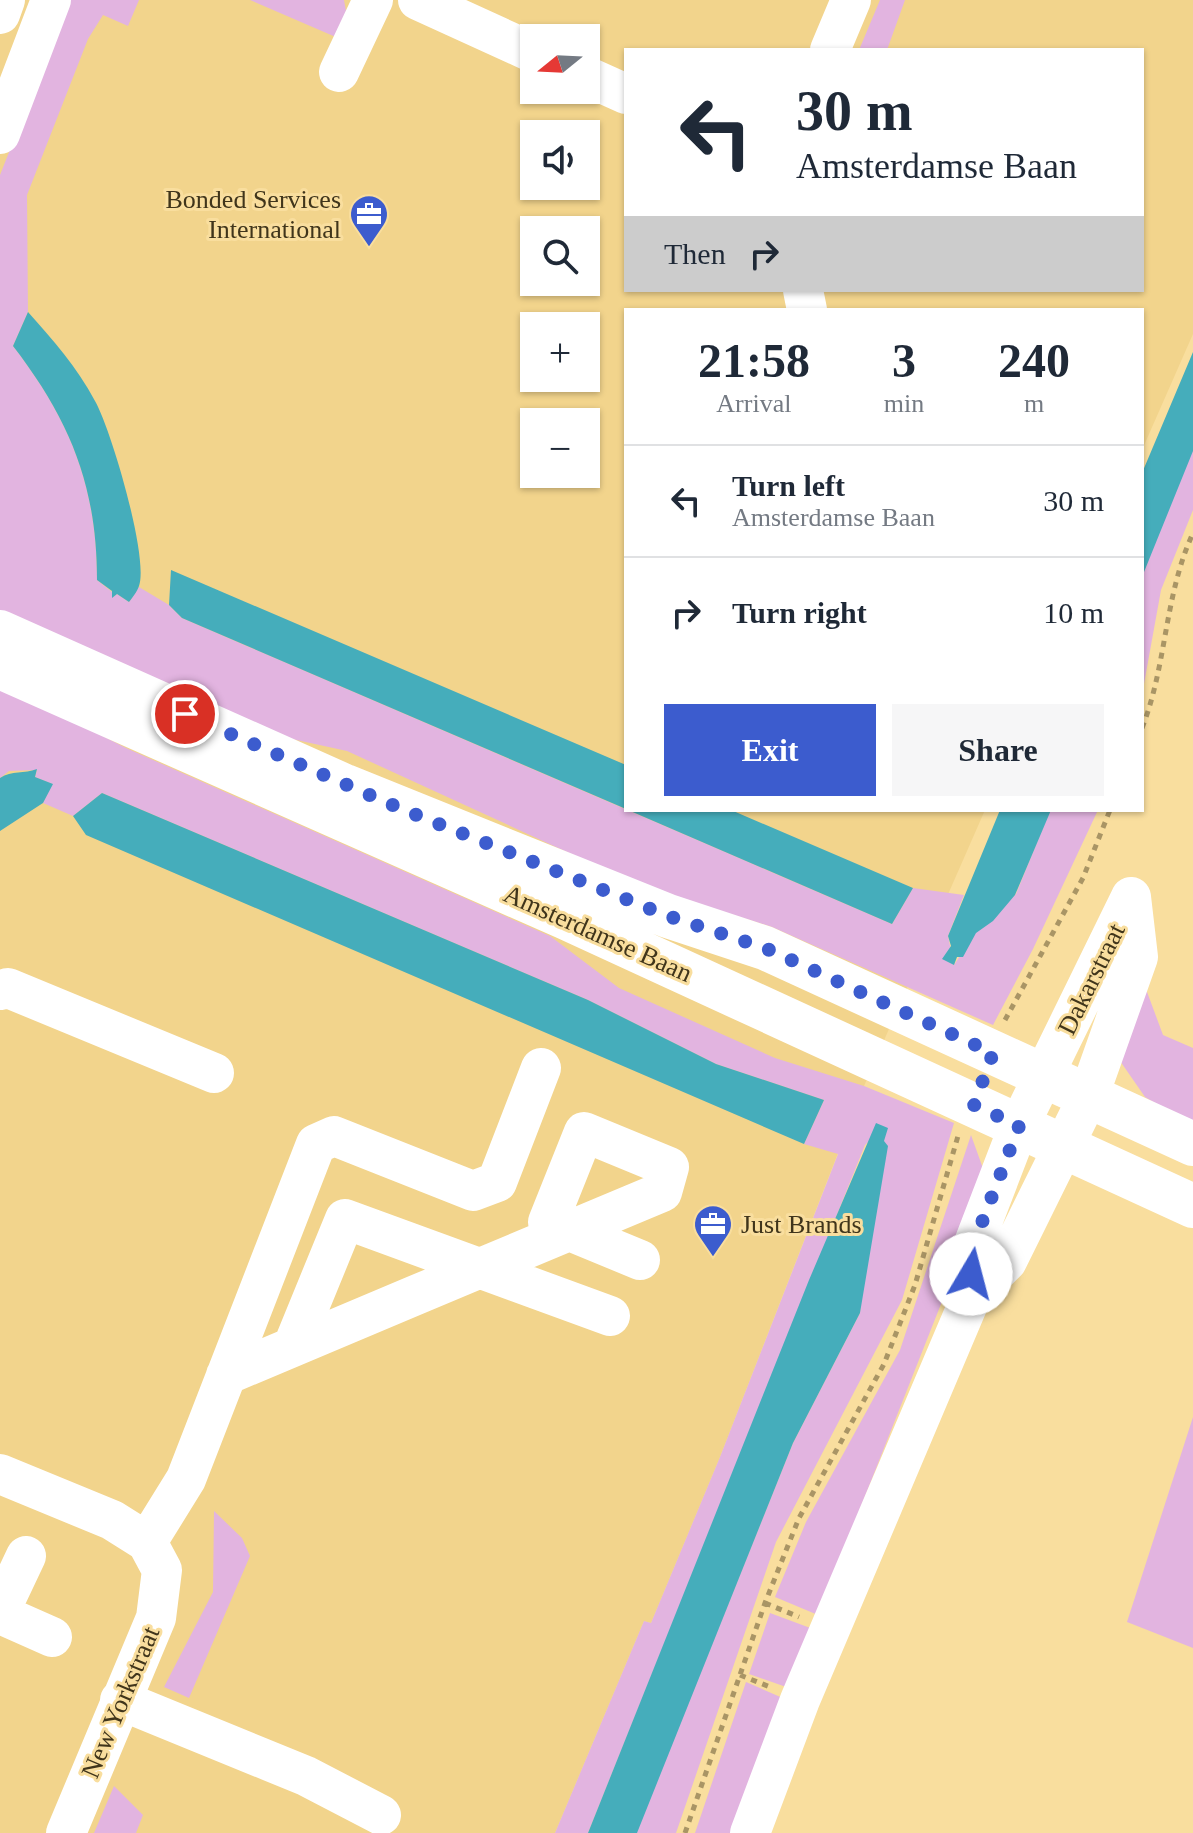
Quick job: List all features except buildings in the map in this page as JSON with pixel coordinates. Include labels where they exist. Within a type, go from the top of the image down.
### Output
[{"type":"main road","name":"Amsterdamse Baan","points":[[0,632],[345,786],[668,916],[765,948],[1193,1144]]},
{"type":"main road","name":"Amsterdamse Baan","points":[[0,667],[564,917],[1193,1206]]},
{"type":"street","points":[[0,14],[5,0]]},
{"type":"street","points":[[0,134],[51,0]]},
{"type":"street","points":[[339,72],[373,0]]},
{"type":"street","points":[[418,0],[520,47]]},
{"type":"street","points":[[831,48],[851,0]]},
{"type":"street","points":[[600,82],[624,93]]},
{"type":"street","name":"Dakarstraat","points":[[1045,1074],[1131,897],[1138,957],[1089,1095]]},
{"type":"street","points":[[0,990],[8,988],[214,1073]]},
{"type":"street","points":[[0,1474],[112,1520],[147,1542],[186,1479],[316,1144],[334,1136],[473,1191],[497,1182],[541,1068]]},
{"type":"street","points":[[971,1297],[971,1251],[1019,1126],[1045,1074]]},
{"type":"street","points":[[750,1833],[800,1700],[971,1297],[1007,1261],[1089,1095]]},
{"type":"street","points":[[293,1346],[345,1219],[610,1316]]},
{"type":"street","points":[[226,1375],[570,1230],[640,1260]]},
{"type":"street","points":[[320,1280],[385,1307]]},
{"type":"street","name":"New Yorkstraat","points":[[66,1833],[156,1618],[162,1570],[147,1542]]},
{"type":"street","points":[[26,1556],[0,1613],[52,1637]]},
{"type":"street","points":[[120,1700],[306,1776],[381,1815]]},
{"type":"path","points":[[1144,723],[1157,689],[1170,598],[1193,533]]},
{"type":"path","points":[[993,1053],[1007,1014],[1083,878],[1109,812]]},
{"type":"path","points":[[685,1833],[765,1603],[799,1518],[889,1351],[915,1285],[952,1148],[974,1105]]},
{"type":"shaded area","points":[[0,0],[1193,0],[1193,334],[1144,445],[1144,308],[624,308],[624,812],[984,812],[864,1086],[720,1457],[651,1623],[644,1621],[555,1833],[0,1833]]},
{"type":"shaded area","points":[[69,0],[139,0],[128,26],[103,15],[88,39],[27,195],[28,312],[13,346],[33,373],[65,428],[92,514],[97,580],[112,592],[113,597],[117,594],[129,602],[139,587],[169,605],[182,618],[624,808],[624,812],[632,812],[892,924],[913,888],[964,895],[948,936],[954,965],[976,932],[1016,894],[1049,812],[1097,812],[1033,949],[993,1025],[772,927],[641,886],[347,751],[246,729],[0,617],[0,175]]},
{"type":"shaded area","points":[[250,0],[344,0],[346,11],[338,38]]},
{"type":"shaded area","points":[[880,0],[905,0],[888,48],[860,48]]},
{"type":"shaded area","points":[[1193,447],[1193,510],[1161,590],[1144,684],[1144,571]]},
{"type":"shaded area","points":[[0,683],[126,748],[550,936],[619,988],[775,1058],[864,1086],[954,1123],[902,1300],[776,1542],[676,1833],[636,1833],[793,1443],[860,1313],[872,1138],[865,1145],[588,1833],[555,1833],[644,1621],[651,1623],[720,1457],[838,1154],[804,1144],[824,1100],[716,1064],[588,1000],[102,793],[73,816],[43,803],[52,784],[35,777],[37,770],[9,771],[0,778]]},
{"type":"shaded area","points":[[1140,973],[1163,1035],[1193,1048],[1193,1126],[1145,1097],[1118,1058]]},
{"type":"shaded area","points":[[971,1135],[985,1174],[978,1202],[943,1299],[818,1615],[775,1597],[806,1522],[900,1350]]},
{"type":"shaded area","points":[[1193,1417],[1193,1648],[1127,1622]]},
{"type":"shaded area","points":[[214,1511],[242,1538],[250,1556],[189,1698],[164,1687],[213,1592]]},
{"type":"shaded area","points":[[770,1613],[813,1629],[789,1688],[749,1674]]},
{"type":"shaded area","points":[[746,1682],[785,1699],[731,1833],[695,1833]]},
{"type":"shaded area","points":[[114,1786],[143,1815],[136,1833],[94,1833]]},
{"type":"water","points":[[28,312],[80,377],[95,401],[110,438],[139,549],[139,586],[129,602],[117,594],[112,598],[112,591],[97,580],[92,514],[76,456],[50,401],[13,346]]},
{"type":"water","points":[[1193,352],[1193,451],[1144,572],[1144,468]]},
{"type":"water","points":[[171,570],[624,764],[624,808],[182,618],[169,605]]},
{"type":"water","points":[[37,769],[35,777],[53,784],[43,803],[0,831],[0,778]]},
{"type":"water","points":[[102,793],[588,1000],[716,1064],[824,1100],[804,1144],[86,835],[73,816]]},
{"type":"water","points":[[633,812],[736,812],[913,888],[892,924]]},
{"type":"water","points":[[999,812],[1050,812],[1015,895],[993,921],[976,933],[963,957],[957,957],[954,965],[942,959],[951,946],[948,936]]},
{"type":"water","points":[[876,1123],[888,1128],[884,1141],[888,1146],[860,1313],[793,1443],[637,1833],[588,1833],[809,1280]]},
{"type":"place","name":"Bonded Services International","points":[[369,248]]},
{"type":"place","name":"Just Brands","points":[[713,1258]]},
{"type":"route","points":[[185,714],[404,810],[668,916],[765,948],[993,1053],[974,1105],[1019,1126],[971,1251],[971,1274]]}]
